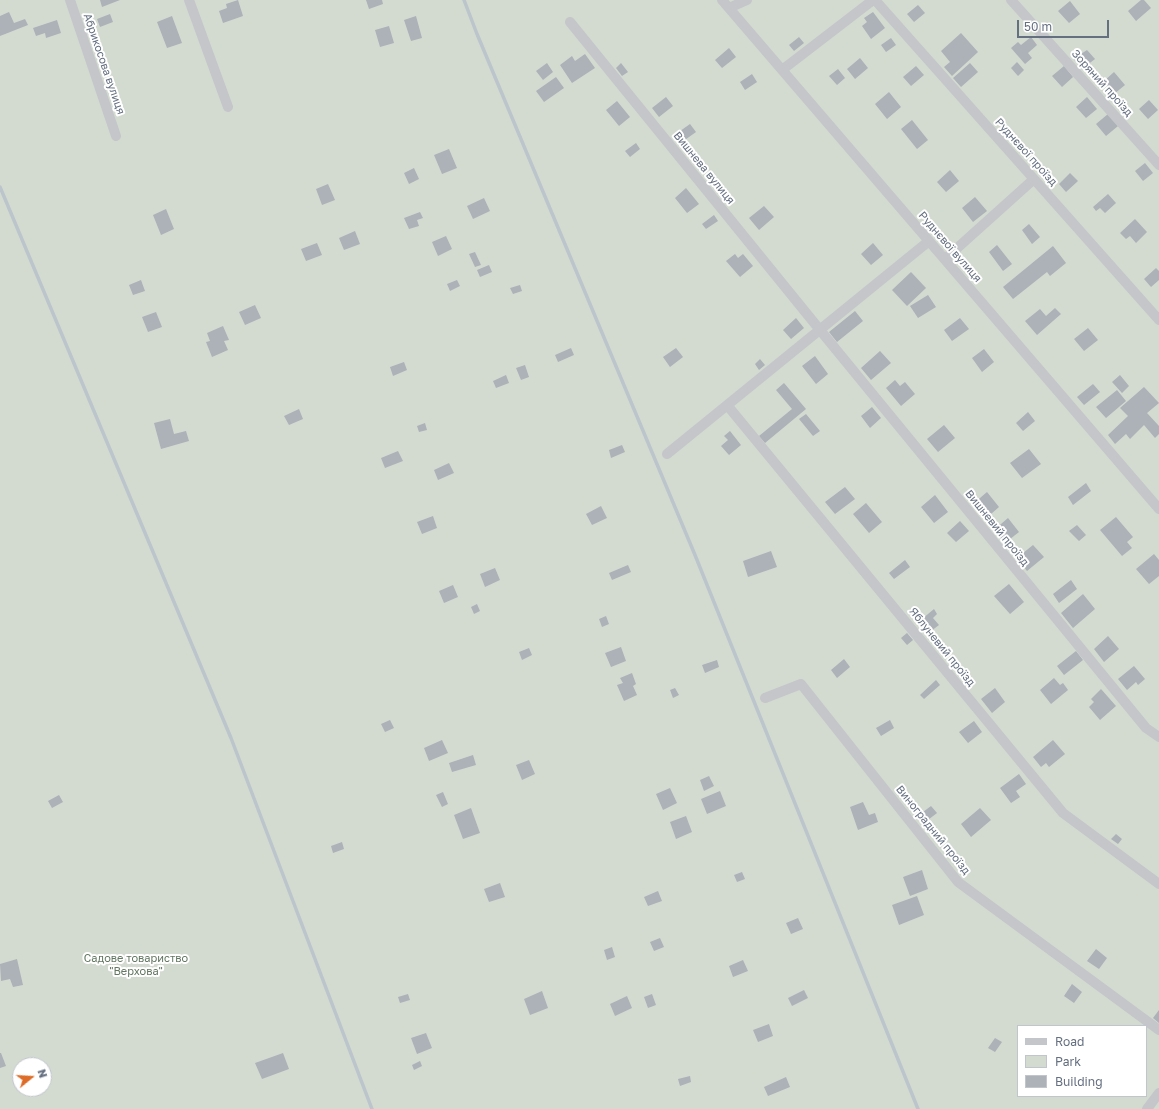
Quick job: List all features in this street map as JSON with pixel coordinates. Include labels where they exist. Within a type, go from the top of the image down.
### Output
[{"type":"street","name":"Абрикосова вулиця","points":[[70,0],[116,136]]},
{"type":"street","points":[[189,0],[228,107]]},
{"type":"street","name":"Руднєвої вулиця","points":[[722,0],[1159,509]]},
{"type":"street","points":[[729,8],[747,0]]},
{"type":"street","points":[[782,70],[874,0]]},
{"type":"street","name":"Руднєвої проїзд","points":[[874,0],[1159,320]]},
{"type":"street","name":"Зоряний проїзд","points":[[1011,0],[1159,165]]},
{"type":"street","name":"Вишнева вулиця","points":[[570,22],[820,330]]},
{"type":"street","points":[[944,259],[1034,179]]},
{"type":"street","points":[[667,454],[929,241]]},
{"type":"street","name":"Вишневий проїзд","points":[[820,330],[1146,728],[1159,737]]},
{"type":"street","name":"Яблуневий проїзд","points":[[727,405],[1063,813],[1159,884]]},
{"type":"street","name":"Виноградний проїзд","points":[[765,698],[801,684],[958,882],[1159,1030]]},
{"type":"street","points":[[1147,1109],[1159,1093]]},
{"type":"green space","name":"Садове товариство \"Верхова\"","points":[[0,0],[1159,0],[1159,1109],[0,1109]]},
{"type":"building","points":[[100,0],[120,0],[102,7]]},
{"type":"building","points":[[238,0],[243,16],[223,23],[219,11],[227,8],[226,4]]},
{"type":"building","points":[[366,0],[382,0],[383,4],[369,9]]},
{"type":"building","points":[[1141,0],[1144,0],[1151,8],[1136,21],[1128,11]]},
{"type":"building","points":[[1070,1],[1080,14],[1069,23],[1058,11]]},
{"type":"building","points":[[918,5],[925,13],[914,22],[907,14]]},
{"type":"building","points":[[9,12],[14,23],[25,19],[28,25],[0,36],[0,16]]},
{"type":"building","points":[[873,12],[885,28],[871,39],[862,26],[867,22],[864,18]]},
{"type":"building","points":[[110,14],[113,22],[100,27],[97,19]]},
{"type":"building","points":[[172,16],[182,43],[167,48],[157,22]]},
{"type":"building","points":[[416,16],[422,38],[411,41],[404,20]]},
{"type":"building","points":[[57,20],[61,33],[46,38],[45,33],[36,36],[33,28]]},
{"type":"building","points":[[389,26],[394,43],[380,47],[375,30]]},
{"type":"building","points":[[961,33],[978,52],[952,76],[944,67],[950,62],[941,51]]},
{"type":"building","points":[[799,37],[804,43],[794,51],[789,45]]},
{"type":"building","points":[[1031,37],[1037,45],[1028,53],[1032,58],[1025,64],[1011,48],[1018,42],[1021,45]]},
{"type":"building","points":[[891,38],[896,45],[886,52],[881,45]]},
{"type":"building","points":[[729,48],[736,57],[722,68],[715,60]]},
{"type":"building","points":[[1087,50],[1095,59],[1082,69],[1072,57],[1078,51],[1081,54]]},
{"type":"building","points":[[585,54],[595,68],[572,83],[560,65],[572,56],[575,61]]},
{"type":"building","points":[[860,58],[868,68],[855,79],[847,69]]},
{"type":"building","points":[[1017,62],[1024,70],[1018,76],[1011,68]]},
{"type":"building","points":[[547,63],[553,72],[543,80],[536,71]]},
{"type":"building","points":[[621,63],[628,72],[622,76],[616,68]]},
{"type":"building","points":[[970,63],[978,72],[961,87],[953,78]]},
{"type":"building","points":[[916,66],[924,75],[911,86],[903,77]]},
{"type":"building","points":[[1064,66],[1073,77],[1062,87],[1052,76]]},
{"type":"building","points":[[838,69],[845,78],[837,85],[829,76]]},
{"type":"building","points":[[1114,72],[1125,85],[1114,94],[1103,82]]},
{"type":"building","points":[[752,74],[757,82],[745,90],[740,82]]},
{"type":"building","points":[[556,77],[564,88],[544,102],[536,91]]},
{"type":"building","points":[[889,92],[901,107],[887,119],[875,104]]},
{"type":"building","points":[[666,97],[673,106],[659,117],[652,108]]},
{"type":"building","points":[[1087,97],[1097,109],[1086,118],[1076,107]]},
{"type":"building","points":[[1149,100],[1158,110],[1148,119],[1139,109]]},
{"type":"building","points":[[617,101],[630,117],[619,126],[606,110]]},
{"type":"building","points":[[1108,114],[1118,126],[1106,136],[1096,124]]},
{"type":"building","points":[[912,120],[928,140],[917,149],[901,129]]},
{"type":"building","points":[[690,124],[696,132],[682,142],[676,134]]},
{"type":"building","points":[[636,143],[640,149],[630,157],[625,151]]},
{"type":"building","points":[[449,149],[457,168],[442,174],[434,155]]},
{"type":"building","points":[[1145,163],[1153,173],[1143,181],[1135,171]]},
{"type":"building","points":[[414,168],[419,179],[409,184],[404,173]]},
{"type":"building","points":[[950,170],[959,181],[946,192],[937,182]]},
{"type":"building","points":[[1070,173],[1078,181],[1066,192],[1059,184]]},
{"type":"building","points":[[328,184],[335,200],[322,205],[316,189]]},
{"type":"building","points":[[686,188],[699,204],[687,213],[675,198]]},
{"type":"building","points":[[1108,194],[1116,203],[1105,213],[1100,208],[1096,211],[1093,207]]},
{"type":"building","points":[[975,197],[987,211],[973,222],[962,208]]},
{"type":"building","points":[[484,198],[490,211],[473,219],[467,206]]},
{"type":"building","points":[[764,206],[774,217],[759,230],[749,218]]},
{"type":"building","points":[[166,209],[174,229],[161,235],[153,215]]},
{"type":"building","points":[[420,212],[423,218],[417,220],[419,226],[409,229],[404,218]]},
{"type":"building","points":[[714,215],[718,221],[706,229],[702,224]]},
{"type":"building","points":[[1135,219],[1147,232],[1136,243],[1130,236],[1126,239],[1120,233]]},
{"type":"building","points":[[1029,224],[1040,237],[1032,244],[1022,230]]},
{"type":"building","points":[[355,231],[360,244],[344,250],[339,238]]},
{"type":"building","points":[[446,236],[452,249],[438,256],[432,242]]},
{"type":"building","points":[[317,243],[322,255],[306,261],[301,249]]},
{"type":"building","points":[[873,243],[883,255],[871,265],[861,254]]},
{"type":"building","points":[[997,245],[1012,264],[1003,271],[989,252]]},
{"type":"building","points":[[1053,246],[1066,263],[1050,276],[1047,272],[1013,299],[1003,287]]},
{"type":"building","points":[[475,252],[481,265],[475,267],[469,254]]},
{"type":"building","points":[[735,254],[738,258],[743,254],[753,266],[740,277],[726,261]]},
{"type":"building","points":[[489,265],[492,272],[480,277],[477,270]]},
{"type":"building","points":[[1156,268],[1159,271],[1159,280],[1151,287],[1144,279]]},
{"type":"building","points":[[911,272],[926,288],[907,306],[892,290]]},
{"type":"building","points":[[141,280],[145,291],[133,295],[129,285]]},
{"type":"building","points":[[457,280],[460,286],[450,291],[447,284]]},
{"type":"building","points":[[520,285],[522,291],[513,294],[510,288]]},
{"type":"building","points":[[928,295],[936,307],[918,318],[910,306]]},
{"type":"building","points":[[255,305],[261,318],[245,325],[239,312]]},
{"type":"building","points":[[1055,308],[1061,314],[1037,335],[1025,321],[1040,309],[1046,316]]},
{"type":"building","points":[[855,311],[863,321],[837,342],[829,332]]},
{"type":"building","points":[[156,312],[162,327],[148,332],[142,317]]},
{"type":"building","points":[[796,318],[804,328],[791,339],[783,330]]},
{"type":"building","points":[[960,318],[969,329],[952,341],[944,330]]},
{"type":"building","points":[[223,326],[229,340],[224,341],[228,350],[212,357],[206,342],[210,341],[207,333]]},
{"type":"building","points":[[1088,328],[1098,340],[1084,351],[1074,339]]},
{"type":"building","points":[[571,348],[574,355],[558,362],[555,355]]},
{"type":"building","points":[[676,348],[683,357],[670,367],[663,357]]},
{"type":"building","points":[[984,349],[994,362],[982,372],[972,358]]},
{"type":"building","points":[[880,351],[891,363],[871,380],[861,368]]},
{"type":"building","points":[[815,356],[828,374],[816,384],[802,366]]},
{"type":"building","points":[[760,359],[765,365],[759,370],[755,364]]},
{"type":"building","points":[[404,362],[407,370],[393,376],[390,367]]},
{"type":"building","points":[[525,365],[529,377],[521,380],[516,368]]},
{"type":"building","points":[[506,375],[509,383],[496,388],[493,381]]},
{"type":"building","points":[[1120,375],[1129,386],[1122,393],[1112,382]]},
{"type":"building","points":[[895,380],[900,386],[905,382],[915,394],[901,406],[886,388]]},
{"type":"building","points":[[784,383],[806,409],[765,443],[759,436],[792,409],[776,390]]},
{"type":"building","points":[[1093,384],[1100,392],[1084,405],[1077,397]]},
{"type":"building","points":[[1144,387],[1159,403],[1147,413],[1159,426],[1159,434],[1155,438],[1144,425],[1130,439],[1126,434],[1115,444],[1108,435],[1128,416],[1120,408]]},
{"type":"building","points":[[1117,390],[1126,401],[1106,418],[1096,407]]},
{"type":"building","points":[[872,407],[881,418],[870,428],[861,416]]},
{"type":"building","points":[[299,409],[303,419],[289,425],[284,416]]},
{"type":"building","points":[[1028,412],[1035,421],[1023,431],[1016,423]]},
{"type":"building","points":[[806,414],[820,431],[813,436],[799,419]]},
{"type":"building","points":[[170,419],[174,434],[186,431],[189,441],[161,449],[154,423]]},
{"type":"building","points":[[425,423],[427,430],[419,432],[417,426]]},
{"type":"building","points":[[944,425],[955,438],[938,452],[927,439]]},
{"type":"building","points":[[730,431],[741,445],[729,455],[721,446],[728,440],[724,436]]},
{"type":"building","points":[[622,445],[625,452],[611,458],[609,450]]},
{"type":"building","points":[[1029,449],[1041,464],[1022,478],[1010,463]]},
{"type":"building","points":[[398,451],[403,461],[385,468],[381,458]]},
{"type":"building","points":[[449,463],[454,473],[438,480],[434,470]]},
{"type":"building","points":[[1086,483],[1091,491],[1073,505],[1068,497]]},
{"type":"building","points":[[845,487],[855,499],[835,514],[825,502]]},
{"type":"building","points":[[987,492],[999,507],[991,514],[988,510],[982,515],[973,504]]},
{"type":"building","points":[[935,495],[948,512],[934,523],[921,507]]},
{"type":"building","points":[[866,503],[882,522],[869,533],[853,514]]},
{"type":"building","points":[[601,506],[607,518],[592,525],[586,514]]},
{"type":"building","points":[[433,516],[437,528],[422,534],[417,522]]},
{"type":"building","points":[[1116,517],[1133,537],[1127,542],[1132,548],[1122,556],[1100,530]]},
{"type":"building","points":[[1008,518],[1019,532],[1005,543],[994,530]]},
{"type":"building","points":[[960,521],[969,531],[956,542],[947,533]]},
{"type":"building","points":[[1077,525],[1086,535],[1079,541],[1069,531]]},
{"type":"building","points":[[1033,545],[1044,557],[1027,571],[1017,558]]},
{"type":"building","points":[[771,551],[777,567],[748,577],[743,561]]},
{"type":"building","points":[[1154,554],[1159,560],[1159,576],[1149,584],[1136,569]]},
{"type":"building","points":[[905,560],[910,567],[894,579],[889,573]]},
{"type":"building","points":[[628,565],[631,572],[612,580],[609,573]]},
{"type":"building","points":[[495,568],[500,580],[485,587],[480,574]]},
{"type":"building","points":[[1071,580],[1077,589],[1059,603],[1053,594]]},
{"type":"building","points":[[1009,584],[1024,602],[1010,614],[994,596]]},
{"type":"building","points":[[453,585],[458,597],[444,603],[439,591]]},
{"type":"building","points":[[1083,594],[1095,609],[1073,628],[1061,613]]},
{"type":"building","points":[[477,604],[480,611],[474,614],[471,607]]},
{"type":"building","points":[[934,609],[937,614],[933,618],[939,625],[927,634],[919,626],[924,622],[922,619]]},
{"type":"building","points":[[606,616],[609,624],[602,627],[599,619]]},
{"type":"building","points":[[907,633],[913,640],[907,645],[901,638]]},
{"type":"building","points":[[1108,636],[1119,649],[1104,662],[1094,649]]},
{"type":"building","points":[[621,647],[626,661],[611,667],[605,653]]},
{"type":"building","points":[[529,648],[532,655],[522,660],[519,652]]},
{"type":"building","points":[[1076,651],[1083,660],[1064,675],[1057,666]]},
{"type":"building","points":[[844,659],[850,667],[837,678],[831,670]]},
{"type":"building","points":[[717,660],[719,667],[705,673],[702,665]]},
{"type":"building","points":[[1134,666],[1145,679],[1138,685],[1136,682],[1127,690],[1118,679]]},
{"type":"building","points":[[632,673],[636,684],[633,686],[637,695],[624,701],[617,685],[623,683],[620,678]]},
{"type":"building","points":[[1054,678],[1060,685],[1063,683],[1068,690],[1051,704],[1040,690]]},
{"type":"building","points":[[936,680],[940,685],[924,699],[920,695]]},
{"type":"building","points":[[675,688],[679,695],[673,698],[670,690]]},
{"type":"building","points":[[995,688],[1005,702],[992,713],[981,699]]},
{"type":"building","points":[[1101,689],[1116,706],[1100,720],[1089,707],[1094,702],[1091,699]]},
{"type":"building","points":[[390,720],[394,728],[385,732],[381,724]]},
{"type":"building","points":[[890,720],[894,728],[881,736],[876,728]]},
{"type":"building","points":[[974,721],[982,732],[968,743],[959,732]]},
{"type":"building","points":[[442,740],[448,753],[429,761],[424,748]]},
{"type":"building","points":[[1053,740],[1065,754],[1049,767],[1046,763],[1041,767],[1033,757]]},
{"type":"building","points":[[473,755],[476,765],[452,772],[449,763]]},
{"type":"building","points":[[529,760],[535,774],[522,780],[516,765]]},
{"type":"building","points":[[1019,774],[1026,784],[1016,791],[1020,797],[1011,803],[1000,788]]},
{"type":"building","points":[[709,776],[714,786],[704,791],[700,780]]},
{"type":"building","points":[[670,788],[677,803],[663,810],[656,794]]},
{"type":"building","points":[[720,791],[726,806],[707,814],[701,799]]},
{"type":"building","points":[[443,792],[448,804],[442,807],[436,795]]},
{"type":"building","points":[[59,795],[63,802],[52,808],[48,801]]},
{"type":"building","points":[[863,802],[869,815],[875,813],[878,822],[858,830],[850,807]]},
{"type":"building","points":[[931,806],[937,813],[924,823],[919,815]]},
{"type":"building","points":[[471,808],[480,833],[463,839],[454,815]]},
{"type":"building","points":[[980,808],[991,820],[971,837],[961,824]]},
{"type":"building","points":[[686,816],[692,832],[676,839],[670,822]]},
{"type":"building","points":[[1116,834],[1122,839],[1118,844],[1111,839]]},
{"type":"building","points":[[342,842],[344,849],[333,853],[331,846]]},
{"type":"building","points":[[922,870],[928,889],[910,896],[903,877]]},
{"type":"building","points":[[742,872],[745,879],[737,882],[734,875]]},
{"type":"building","points":[[500,883],[505,897],[489,902],[484,889]]},
{"type":"building","points":[[658,891],[662,901],[648,906],[644,897]]},
{"type":"building","points":[[917,896],[924,915],[899,925],[892,905]]},
{"type":"building","points":[[798,918],[803,929],[791,934],[786,923]]},
{"type":"building","points":[[660,938],[664,947],[654,951],[650,942]]},
{"type":"building","points":[[612,947],[615,957],[607,960],[604,950]]},
{"type":"building","points":[[1096,949],[1107,958],[1099,969],[1087,961]]},
{"type":"building","points":[[17,959],[23,985],[13,987],[10,979],[1,981],[0,964]]},
{"type":"building","points":[[743,960],[748,971],[733,977],[729,966]]},
{"type":"building","points":[[1072,984],[1082,992],[1074,1003],[1064,996]]},
{"type":"building","points":[[804,990],[808,998],[792,1006],[788,998]]},
{"type":"building","points":[[542,991],[548,1008],[530,1015],[524,999]]},
{"type":"building","points":[[408,994],[410,1000],[400,1003],[398,997]]},
{"type":"building","points":[[652,994],[656,1005],[648,1008],[644,997]]},
{"type":"building","points":[[627,996],[632,1008],[615,1016],[610,1004]]},
{"type":"building","points":[[1159,1010],[1159,1023],[1153,1018]]},
{"type":"building","points":[[769,1024],[773,1036],[758,1042],[753,1030]]},
{"type":"building","points":[[426,1033],[432,1048],[417,1054],[411,1038]]},
{"type":"building","points":[[995,1038],[1002,1042],[995,1052],[988,1048]]},
{"type":"building","points":[[0,1053],[6,1066],[0,1068]]},
{"type":"building","points":[[283,1053],[289,1069],[262,1079],[255,1063]]},
{"type":"building","points":[[420,1061],[422,1066],[414,1070],[412,1065]]},
{"type":"building","points":[[690,1076],[691,1082],[680,1086],[678,1079]]},
{"type":"building","points":[[786,1077],[790,1087],[768,1096],[764,1087]]},
{"type":"waterway","points":[[464,0],[695,555],[918,1109]]},
{"type":"waterway","points":[[0,187],[231,738],[372,1109]]}]
